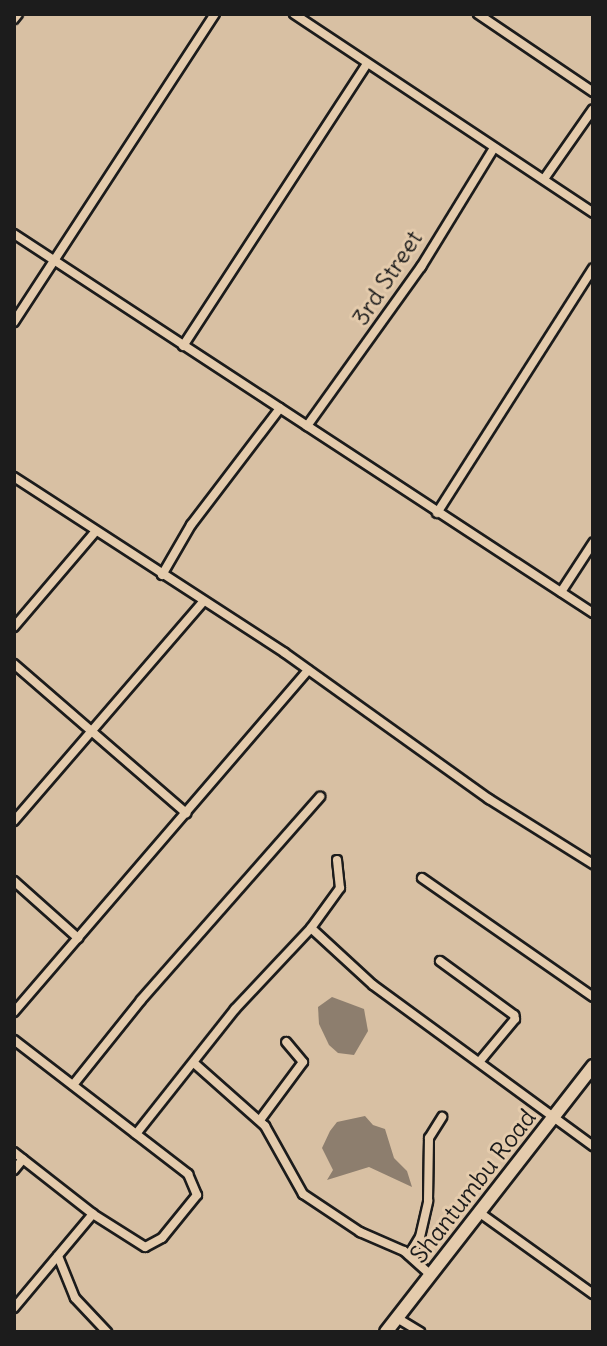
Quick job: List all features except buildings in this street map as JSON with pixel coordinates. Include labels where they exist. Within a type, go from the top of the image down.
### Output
[{"type":"street","points":[[14,19],[18,14]]},
{"type":"street","points":[[14,322],[215,14]]},
{"type":"street","points":[[294,14],[593,213]]},
{"type":"street","points":[[478,14],[593,92]]},
{"type":"street","points":[[183,346],[273,203],[367,64]]},
{"type":"street","points":[[544,179],[593,109]]},
{"type":"street","name":"3rd Street","points":[[307,426],[421,267],[494,148]]},
{"type":"street","points":[[14,234],[593,613]]},
{"type":"street","points":[[437,513],[593,268]]},
{"type":"street","points":[[162,575],[191,525],[280,408]]},
{"type":"street","points":[[14,477],[308,670],[489,799],[593,864]]},
{"type":"street","points":[[14,627],[95,532]]},
{"type":"street","points":[[561,592],[593,543]]},
{"type":"street","points":[[14,821],[203,602]]},
{"type":"street","points":[[14,664],[186,813]]},
{"type":"street","points":[[14,1012],[308,670]]},
{"type":"street","points":[[73,1085],[141,1000],[320,797]]},
{"type":"street","points":[[136,1134],[235,1009],[311,928],[340,888],[337,860]]},
{"type":"street","points":[[422,878],[593,997]]},
{"type":"street","points":[[14,881],[78,938]]},
{"type":"street","points":[[311,928],[359,973],[593,1146]]},
{"type":"street","points":[[440,961],[514,1015],[515,1019],[480,1061]]},
{"type":"street","points":[[14,1040],[188,1174],[197,1195],[162,1238],[149,1247],[139,1245],[93,1214],[14,1152]]},
{"type":"street","points":[[260,1120],[302,1065],[301,1057],[286,1042]]},
{"type":"street","points":[[194,1063],[260,1120],[303,1194],[360,1232],[409,1255],[431,1275]]},
{"type":"street","name":"Shantumbu Road","points":[[386,1332],[593,1066]]},
{"type":"street","points":[[409,1255],[420,1237],[428,1201],[429,1138],[442,1117]]},
{"type":"street","points":[[14,1170],[23,1159]]},
{"type":"street","points":[[480,1213],[593,1294]]},
{"type":"street","points":[[14,1308],[93,1214]]},
{"type":"street","points":[[58,1256],[75,1298],[107,1332]]},
{"type":"street","points":[[397,1318],[420,1332]]},
{"type":"shaded area","points":[[332,997],[364,1009],[368,1031],[354,1055],[338,1053],[329,1045],[319,1024],[318,1007]]},
{"type":"shaded area","points":[[365,1116],[373,1125],[385,1129],[394,1158],[407,1171],[412,1187],[369,1167],[327,1180],[333,1170],[322,1148],[330,1131],[337,1122]]}]
